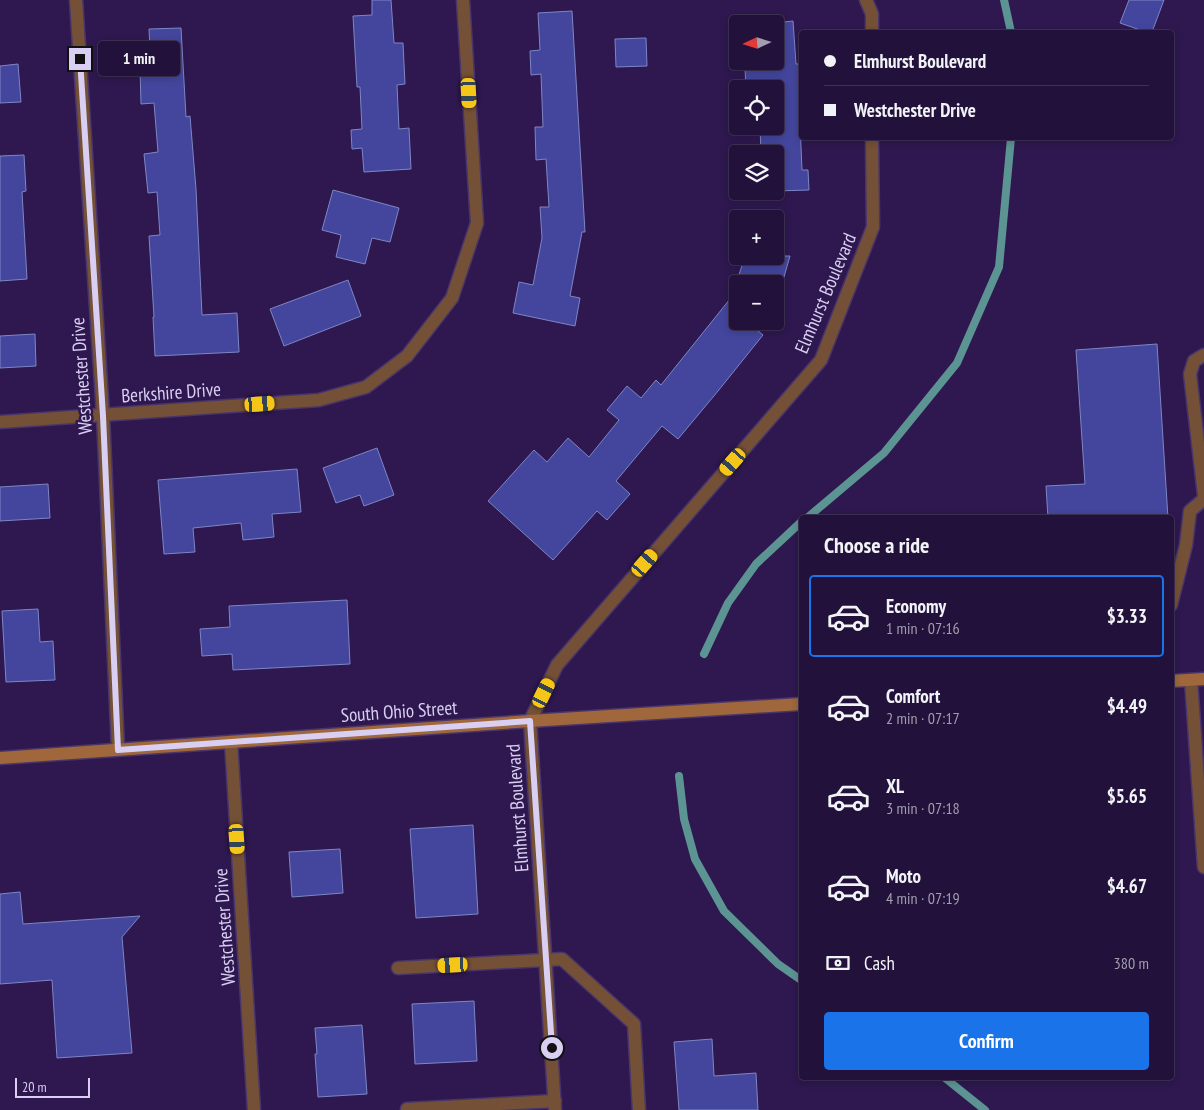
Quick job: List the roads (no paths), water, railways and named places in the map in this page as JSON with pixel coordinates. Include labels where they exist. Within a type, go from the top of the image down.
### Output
[{"type":"main road","points":[[1174,681],[1204,679]]},
{"type":"main road","name":"South Ohio Street","points":[[0,758],[799,704]]},
{"type":"street","name":"Westchester Drive","points":[[76,0],[103,416],[118,750]]},
{"type":"street","name":"Berkshire Drive","points":[[0,422],[318,400],[366,387],[407,356],[452,298],[477,223],[463,0]]},
{"type":"street","points":[[866,0],[872,14],[872,30]]},
{"type":"street","name":"Elmhurst Boulevard","points":[[555,1106],[530,721],[557,665],[821,360],[873,227],[872,140]]},
{"type":"street","points":[[1204,355],[1194,361],[1190,374],[1204,494]]},
{"type":"street","points":[[1174,593],[1186,545],[1190,511],[1204,499]]},
{"type":"street","points":[[1191,680],[1204,867]]},
{"type":"street","name":"Westchester Drive","points":[[231,742],[254,1110]]},
{"type":"street","points":[[398,968],[562,959],[634,1024],[639,1110]]},
{"type":"street","points":[[407,1109],[555,1106]]},
{"type":"waterway","points":[[1004,0],[1011,30]]},
{"type":"waterway","points":[[811,515],[884,453],[957,363],[999,267],[1011,140]]},
{"type":"waterway","points":[[704,654],[728,603],[756,564],[799,524]]},
{"type":"waterway","points":[[679,776],[684,819],[695,859],[724,911],[778,964],[799,979]]},
{"type":"waterway","points":[[948,1080],[985,1110]]}]
